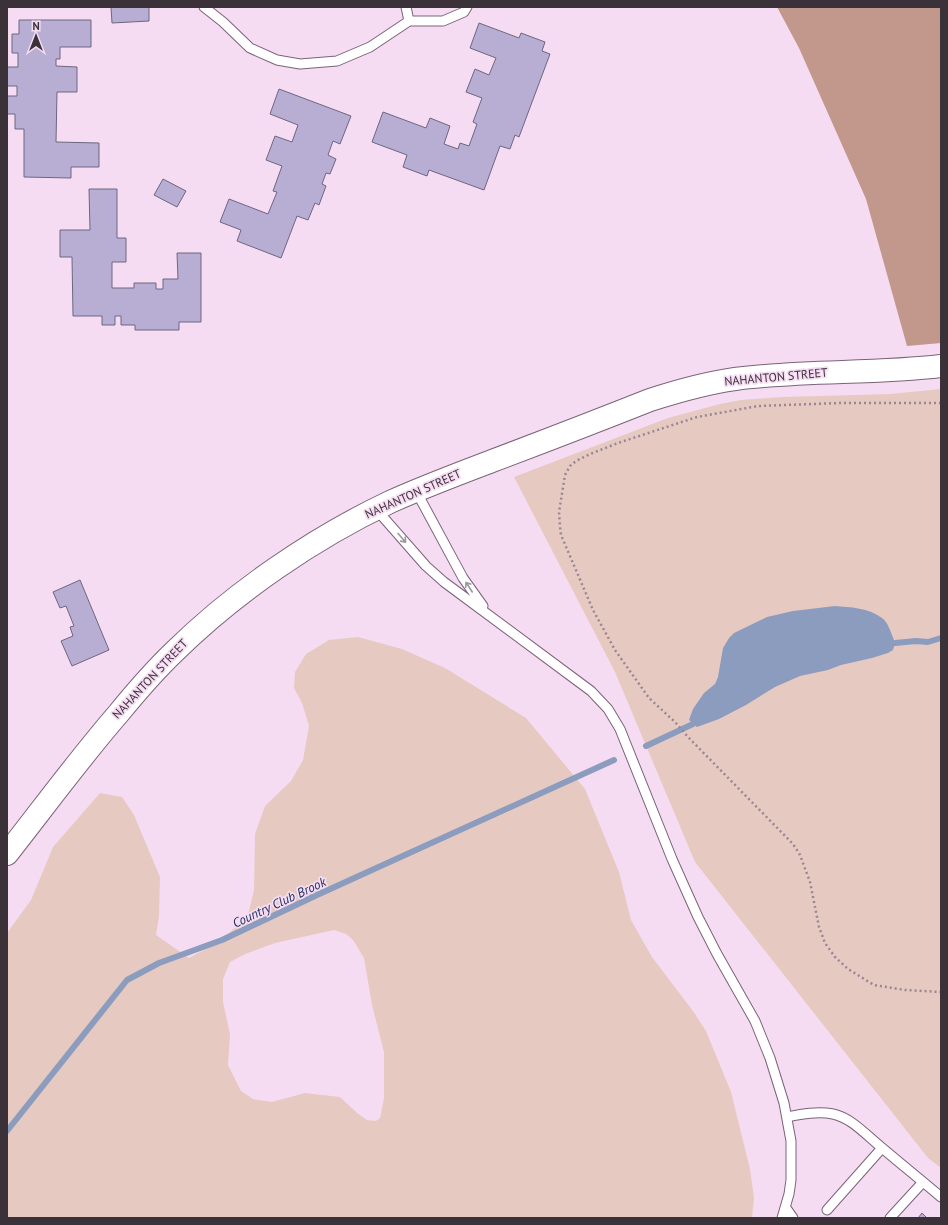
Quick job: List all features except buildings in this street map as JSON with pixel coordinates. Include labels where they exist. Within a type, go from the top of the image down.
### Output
[{"type":"main road","name":"NAHANTON STREET","points":[[7,854],[108,726],[150,677],[176,650],[223,609],[276,569],[327,536],[376,509],[416,491],[650,400],[678,391],[734,379],[772,375],[872,371],[941,366]]},
{"type":"lane","points":[[204,7],[223,22],[250,48],[277,60],[300,64],[337,61],[370,47],[409,21],[442,21],[464,12],[467,7]]},
{"type":"lane","points":[[406,7],[409,21]]},
{"type":"lane","points":[[416,491],[463,578],[476,598],[493,618]]},
{"type":"lane","points":[[376,509],[434,574],[591,691],[600,699],[615,719],[625,739],[672,859],[698,917],[755,1021],[775,1074],[787,1116],[791,1142],[792,1169],[790,1187],[786,1208],[782,1218]]},
{"type":"lane","points":[[787,1116],[815,1113],[834,1114],[842,1118],[858,1128],[941,1197]]},
{"type":"lane","points":[[826,1210],[882,1148]]},
{"type":"lane","points":[[890,1218],[923,1182]]},
{"type":"lane","points":[[786,1208],[793,1218]]},
{"type":"path","points":[[941,403],[788,404],[737,409],[697,417],[618,443],[576,461],[570,466],[565,475],[559,512],[561,535],[593,610],[615,650],[649,698],[675,722],[793,844],[800,855],[810,882],[819,927],[825,943],[835,957],[848,969],[874,984],[905,990],[941,992]]},
{"type":"shaded area","points":[[777,7],[941,7],[941,343],[907,346],[866,199],[799,48]]},
{"type":"shaded area","points":[[941,389],[941,1168],[928,1158],[695,862],[615,672],[514,477],[668,418],[720,404],[741,400],[782,397],[890,394]]},
{"type":"shaded area","points":[[358,637],[402,649],[445,668],[526,718],[585,789],[619,872],[631,920],[652,957],[693,1011],[706,1031],[731,1092],[750,1169],[754,1198],[752,1218],[7,1218],[7,933],[31,900],[53,847],[100,793],[122,797],[134,815],[160,877],[159,916],[156,935],[189,958],[222,940],[248,915],[254,890],[255,834],[265,806],[291,781],[303,760],[309,726],[302,703],[294,688],[295,672],[306,654],[329,640]],"holes":[[[334,930],[346,934],[353,940],[364,958],[372,1005],[384,1052],[384,1098],[380,1118],[376,1121],[367,1120],[340,1097],[305,1093],[272,1102],[253,1099],[241,1091],[228,1065],[230,1034],[223,1002],[223,979],[230,962],[245,954],[275,943]]]},
{"type":"water","points":[[835,606],[865,610],[882,618],[888,625],[894,640],[895,643],[893,650],[872,658],[800,676],[775,687],[746,705],[719,719],[697,727],[689,720],[693,709],[704,693],[715,684],[718,677],[723,648],[734,633],[767,617],[793,611]]},
{"type":"waterway","name":"Country Club Brook","points":[[895,643],[916,641],[928,642],[941,638]]},
{"type":"waterway","name":"Country Club Brook","points":[[646,746],[693,724]]},
{"type":"waterway","name":"Country Club Brook","points":[[7,1131],[127,980],[159,963],[222,940],[317,895],[614,760]]}]
